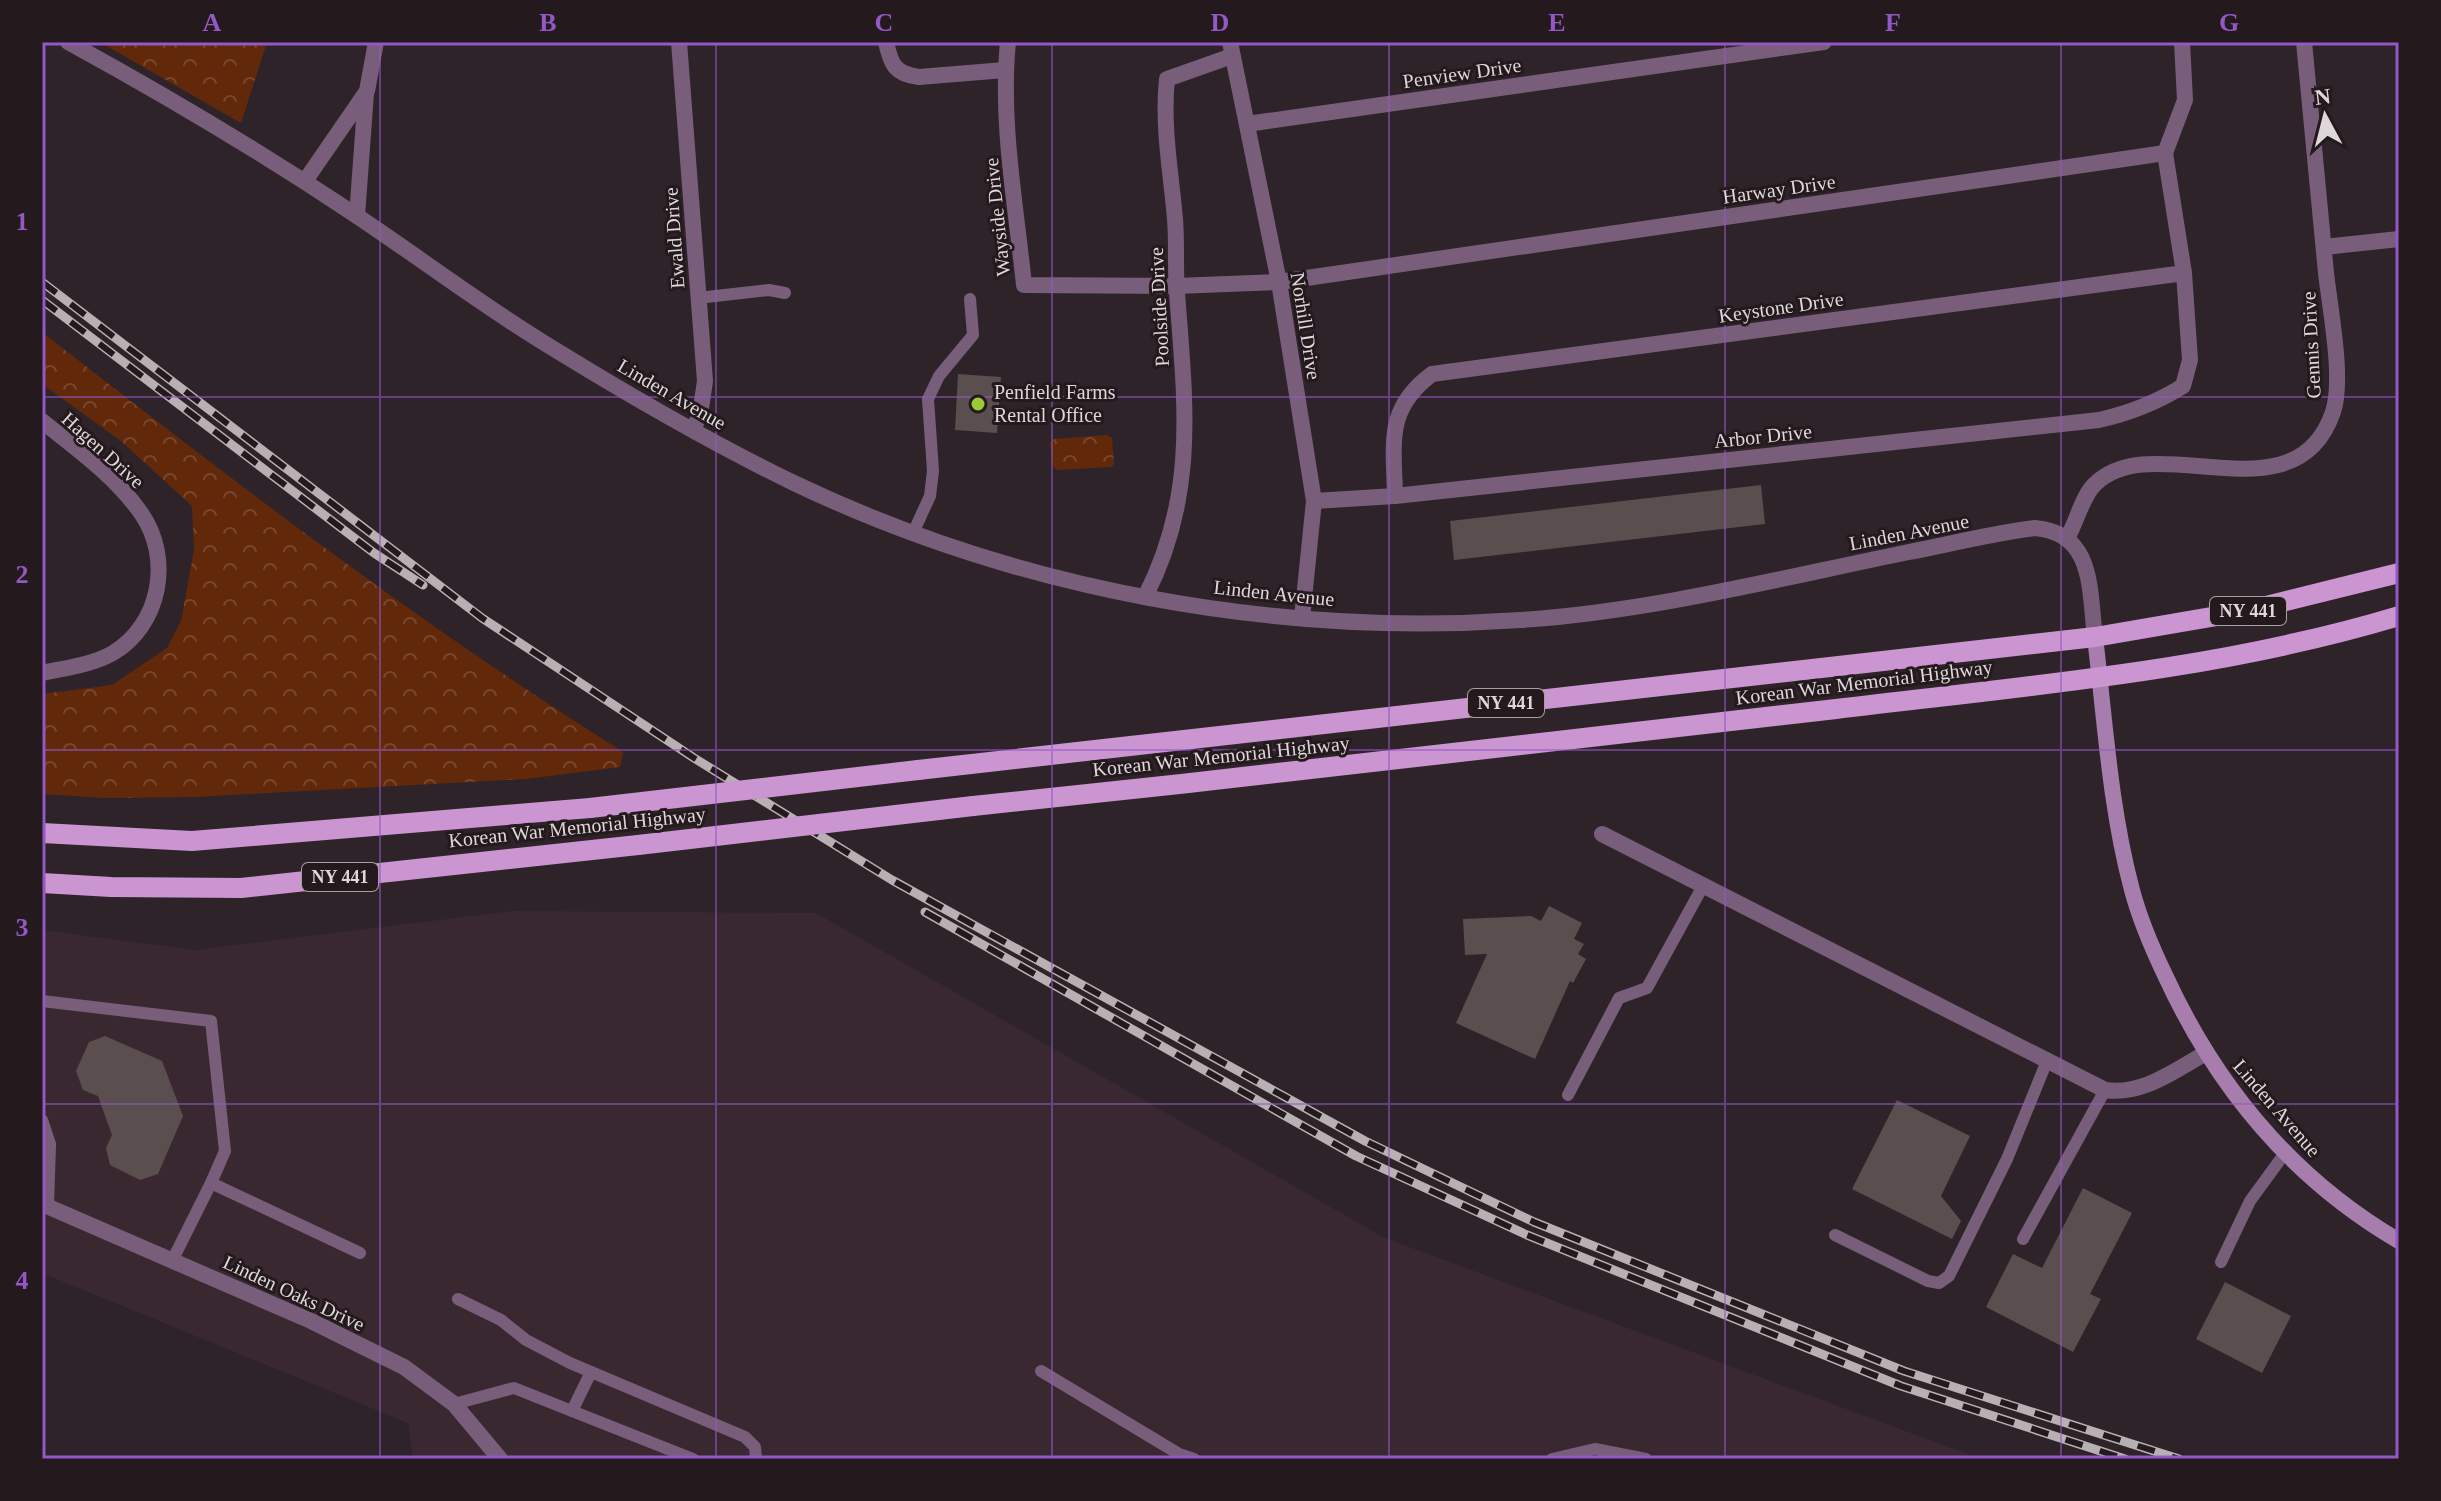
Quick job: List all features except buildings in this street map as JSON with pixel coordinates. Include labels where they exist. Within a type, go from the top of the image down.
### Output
[{"type":"main road","name":"Korean War Memorial Highway","points":[[42,833],[192,841],[590,808],[2095,637],[2246,611],[2399,573]]},
{"type":"main road","name":"Korean War Memorial Highway","points":[[42,883],[241,888],[1470,754],[2100,677],[2228,658],[2399,616]]},
{"type":"main road","name":"Linden Avenue","points":[[2095,637],[2117,815],[2133,893],[2159,962],[2190,1027],[2242,1104],[2285,1153],[2337,1199],[2399,1241]]},
{"type":"street","name":"Linden Avenue","points":[[68,42],[205,118],[305,181],[551,348],[693,429],[797,485],[913,533],[1032,570],[1145,597],[1246,613],[1402,623],[1524,620],[1681,598],[2022,530],[2047,529],[2076,546],[2084,564],[2095,637]]},
{"type":"street","points":[[357,216],[367,91],[376,42]]},
{"type":"street","name":"Ewald Drive","points":[[679,42],[705,381],[700,415],[693,429]]},
{"type":"street","points":[[886,42],[895,69],[905,75],[919,77],[1005,70]]},
{"type":"street","name":"Wayside Drive","points":[[1008,42],[1005,70],[1008,121],[1024,285],[1176,286]]},
{"type":"street","name":"Penview Drive","points":[[1247,124],[1824,42]]},
{"type":"street","points":[[2182,42],[2185,100],[2165,153],[2184,273]]},
{"type":"street","name":"Gennis Drive","points":[[2067,538],[2089,491],[2096,483],[2118,471],[2160,465],[2261,467],[2288,462],[2311,451],[2328,424],[2336,401],[2334,345],[2304,42]]},
{"type":"street","name":"Norhill Drive","points":[[1231,49],[1279,282],[1314,501],[1302,618]]},
{"type":"street","name":"Poolside Drive","points":[[1145,597],[1160,568],[1181,490],[1185,436],[1175,222],[1163,110],[1167,79],[1231,49]]},
{"type":"street","points":[[305,181],[367,91]]},
{"type":"street","name":"Harway Drive","points":[[1176,286],[1279,282],[2165,153]]},
{"type":"street","points":[[2324,247],[2399,239]]},
{"type":"street","name":"Arbor Drive","points":[[1314,501],[1395,496],[2099,420],[2162,400],[2183,386],[2190,360],[2184,273]]},
{"type":"street","name":"Keystone Drive","points":[[1395,496],[1394,428],[1413,388],[1432,374],[2184,273]]},
{"type":"street","name":"Hagen Drive","points":[[42,421],[101,470],[143,516],[154,540],[159,569],[156,595],[148,618],[135,637],[111,654],[81,665],[42,673]]},
{"type":"street","points":[[1602,834],[2105,1090]]},
{"type":"street","name":"Linden Avenue","points":[[2105,1090],[2120,1092],[2134,1089],[2206,1053]]},
{"type":"street","name":"Linden Oaks Drive","points":[[45,1206],[173,1259],[404,1367],[454,1404],[500,1459]]},
{"type":"lane","points":[[698,298],[769,290],[785,293]]},
{"type":"lane","points":[[913,533],[930,496],[933,471],[928,399],[939,376],[973,335],[970,299]]},
{"type":"lane","points":[[1568,1095],[1619,998],[1647,988],[1703,886]]},
{"type":"lane","points":[[42,1001],[211,1021],[225,1151],[173,1259]]},
{"type":"lane","points":[[1835,1235],[1928,1281],[1939,1283],[1949,1276],[2007,1159],[2047,1061]]},
{"type":"lane","points":[[2023,1239],[2105,1090]]},
{"type":"lane","points":[[42,1120],[50,1144],[45,1206]]},
{"type":"lane","points":[[2221,1262],[2250,1201],[2285,1153]]},
{"type":"lane","points":[[211,1183],[360,1253]]},
{"type":"lane","points":[[458,1299],[501,1320],[526,1340],[591,1372],[745,1437],[755,1447],[756,1459]]},
{"type":"lane","points":[[1041,1371],[1179,1454],[1194,1459]]},
{"type":"lane","points":[[572,1411],[591,1372]]},
{"type":"lane","points":[[454,1404],[514,1388],[693,1459]]},
{"type":"lane","points":[[1552,1459],[1595,1449],[1646,1459]]},
{"type":"shaded area","points":[[513,911],[816,913],[1385,1238],[1981,1459],[413,1459],[408,1423],[42,1273],[42,930],[195,950]]},
{"type":"green space","points":[[106,42],[267,42],[241,123],[105,45]]},
{"type":"green space","points":[[42,332],[327,550],[473,653],[623,752],[620,767],[526,779],[194,797],[105,798],[42,794],[42,694],[112,685],[167,648],[181,621],[194,550],[192,506],[121,441],[42,384]]},
{"type":"green space","points":[[1107,435],[1112,438],[1114,464],[1111,467],[1057,470],[1053,467],[1050,443],[1054,439]]},
{"type":"railway","points":[[42,282],[482,618],[694,758],[892,880],[1365,1141],[1534,1222],[1904,1371],[2179,1459]]},
{"type":"railway","points":[[42,300],[374,553],[423,585]]},
{"type":"railway","points":[[925,912],[1356,1156],[1527,1235],[1901,1386],[2125,1459]]},
{"type":"place","name":"Penfield Farms Rental Office","points":[[978,404]]}]
